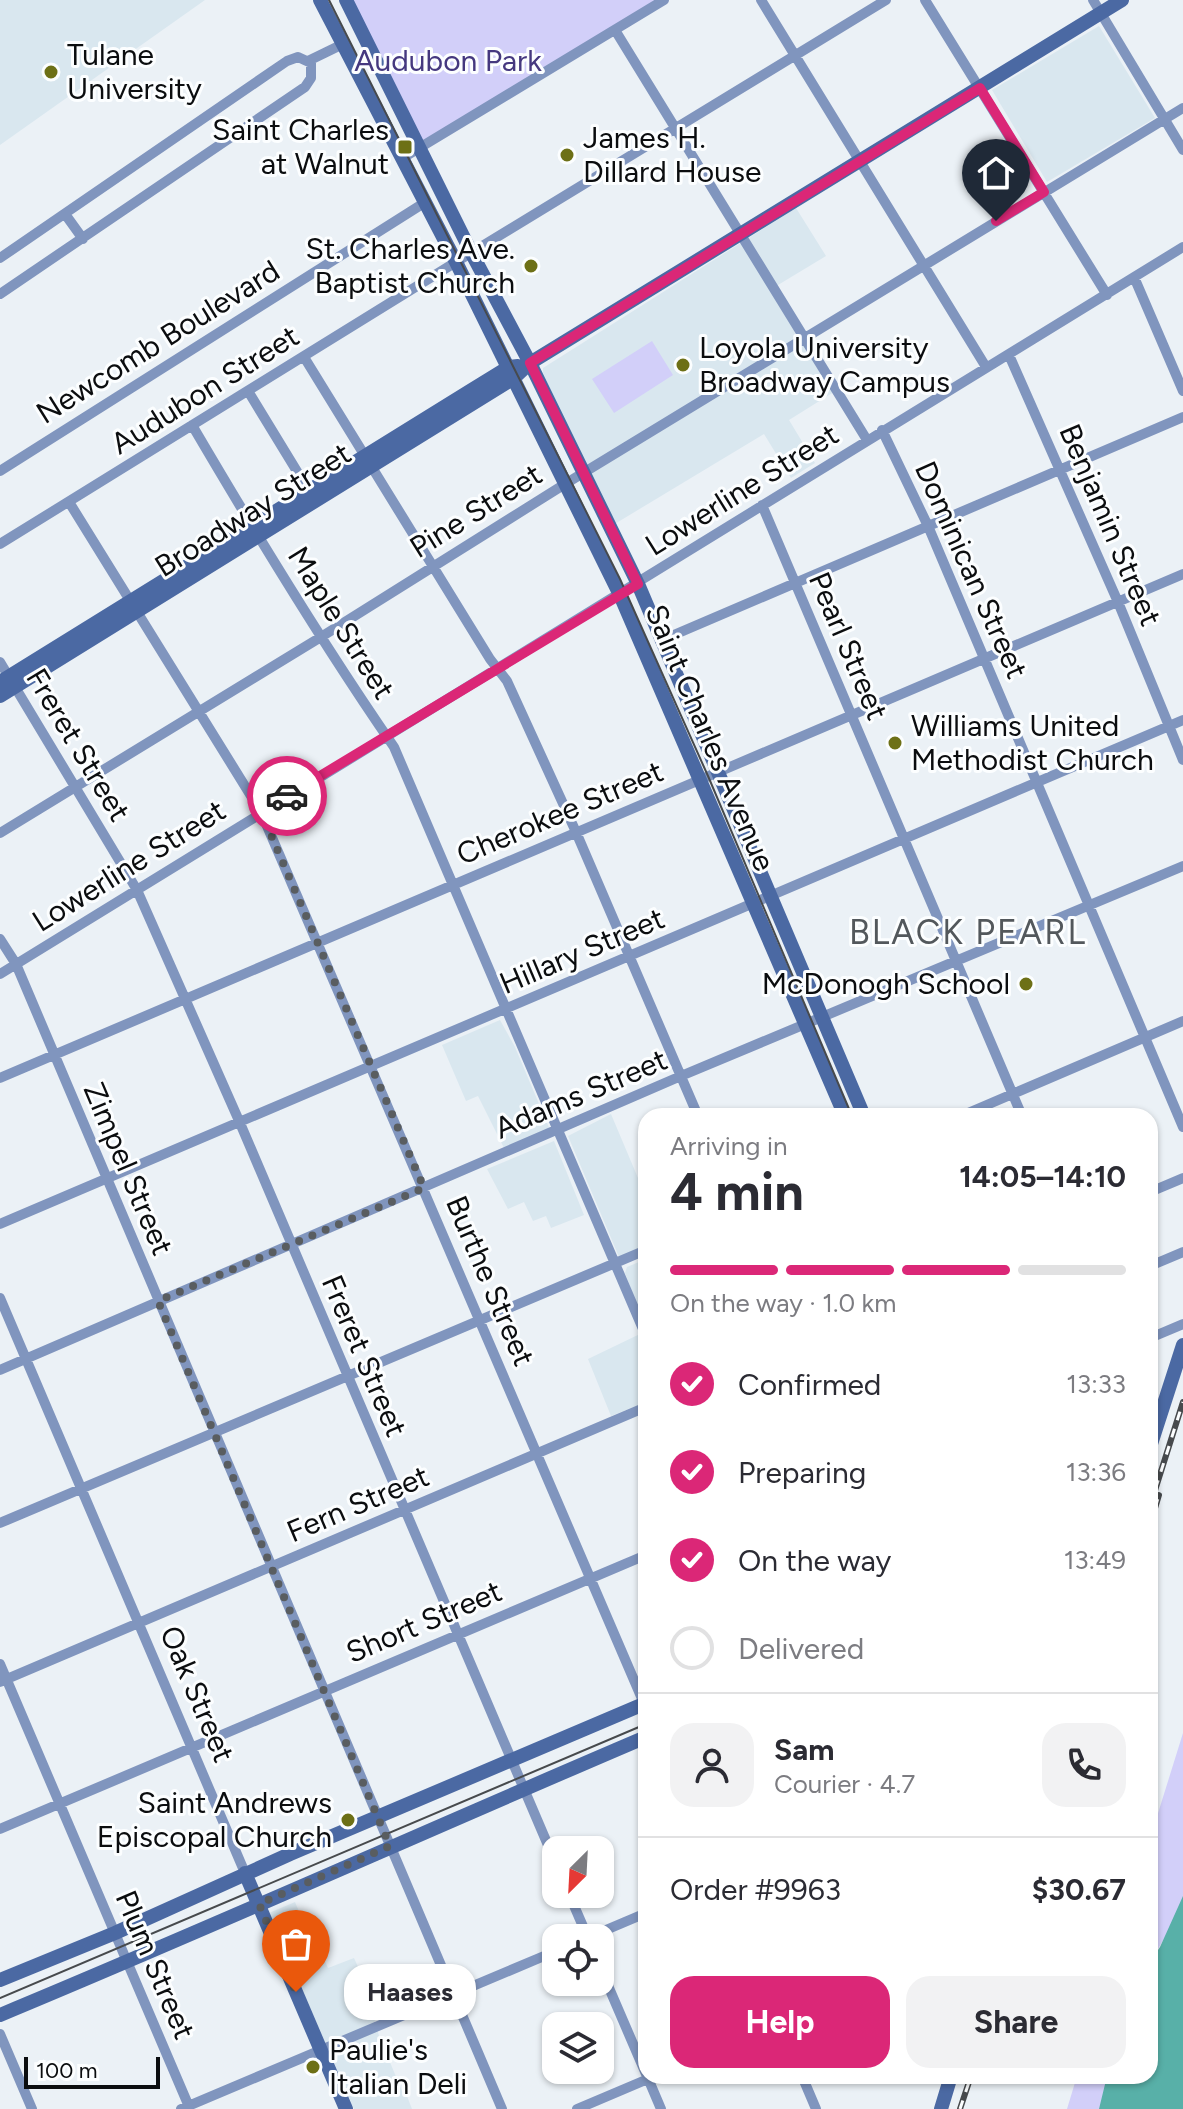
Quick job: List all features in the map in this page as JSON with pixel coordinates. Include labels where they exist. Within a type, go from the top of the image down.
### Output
[{"type":"main road","name":"Saint Charles Avenue","points":[[320,0],[512,373],[620,595],[841,1108]]},
{"type":"main road","name":"Saint Charles Avenue","points":[[346,0],[638,584],[861,1108]]},
{"type":"main road","name":"Broadway Street","points":[[0,696],[8,682],[980,88],[1097,6],[1122,0]]},
{"type":"main road","name":"Broadway Street","points":[[255,532],[309,491],[369,462]]},
{"type":"main road","points":[[1158,1422],[1183,1345]]},
{"type":"main road","points":[[0,1980],[638,1708]]},
{"type":"main road","points":[[0,2015],[638,1740]]},
{"type":"main road","name":"Oak Street","points":[[245,1873],[346,2109]]},
{"type":"main road","points":[[941,2109],[949,2084]]},
{"type":"street","points":[[401,159],[664,0]]},
{"type":"street","points":[[761,0],[986,367]]},
{"type":"street","name":"Audubon Street","points":[[0,544],[886,0]]},
{"type":"street","points":[[925,0],[1107,295]]},
{"type":"street","points":[[1097,6],[1183,150]]},
{"type":"street","points":[[615,30],[867,440]]},
{"type":"street","points":[[310,64],[343,44]]},
{"type":"street","points":[[0,258],[287,61],[298,57],[310,64]]},
{"type":"street","points":[[0,294],[305,87],[311,78],[310,64]]},
{"type":"street","name":"Pine Street","points":[[0,833],[1183,108]]},
{"type":"street","name":"Newcomb Boulevard","points":[[0,471],[424,203]]},
{"type":"street","points":[[65,214],[83,239]]},
{"type":"street","name":"Lowerline Street","points":[[0,974],[1183,247]]},
{"type":"street","points":[[1134,277],[1183,391]]},
{"type":"street","name":"Benjamin Street","points":[[1009,355],[1118,602],[1183,760]]},
{"type":"street","points":[[304,357],[432,567],[507,681],[576,832],[695,1108]]},
{"type":"street","points":[[248,391],[309,491]]},
{"type":"street","points":[[662,640],[1183,417]]},
{"type":"street","name":"Maple Street","points":[[192,425],[255,532],[378,727],[394,747],[638,1317]]},
{"type":"street","name":"Dominican Street","points":[[882,430],[928,526],[1183,1127]]},
{"type":"street","name":"Burthe Street","points":[[69,502],[261,812],[638,1689]]},
{"type":"street","name":"Pearl Street","points":[[762,505],[1019,1108]]},
{"type":"street","name":"Cherokee Street","points":[[0,1078],[1183,574]]},
{"type":"street","name":"Freret Street","points":[[0,662],[8,682],[76,786],[137,890],[240,1123],[544,1836]]},
{"type":"street","name":"Hillary Street","points":[[0,1224],[1183,720]]},
{"type":"street","name":"Adams Street","points":[[0,1370],[681,1076],[1183,866]]},
{"type":"street","name":"Zimpel Street","points":[[0,939],[16,964],[390,1846]]},
{"type":"street","points":[[980,1108],[1183,1021]]},
{"type":"street","points":[[1158,1189],[1183,1178]]},
{"type":"street","points":[[1158,1263],[1183,1252]]},
{"type":"street","points":[[0,1523],[638,1253]]},
{"type":"street","name":"Oak Street","points":[[0,1298],[245,1873]]},
{"type":"street","points":[[1158,1335],[1183,1324]]},
{"type":"street","name":"Fern Street","points":[[3,1681],[638,1410]]},
{"type":"street","name":"Short Street","points":[[0,1829],[638,1558]]},
{"type":"street","name":"Plum Street","points":[[0,1664],[3,1681],[60,1803],[187,2108]]},
{"type":"street","points":[[390,1846],[502,2109]]},
{"type":"street","points":[[614,1927],[638,1916]]},
{"type":"street","points":[[187,2108],[542,1957]]},
{"type":"street","points":[[613,1996],[638,2052]]},
{"type":"street","points":[[0,2034],[32,2109]]},
{"type":"street","points":[[577,2109],[638,2081]]},
{"type":"street","points":[[652,2084],[661,2109]]},
{"type":"street","points":[[805,2084],[816,2109]]},
{"type":"shaded area","name":"Tulane University","points":[[0,0],[205,0],[0,145]]},
{"type":"shaded area","points":[[1099,26],[1155,118],[1047,182],[992,90]]},
{"type":"shaded area","name":"Loyola University Broadway Campus","points":[[796,208],[826,256],[773,288],[837,390],[789,420],[815,463],[791,478],[764,434],[613,525],[543,368]]},
{"type":"shaded area","points":[[500,1020],[515,1047],[550,1130],[504,1148],[478,1096],[466,1101],[442,1045]]},
{"type":"shaded area","points":[[611,1114],[638,1178],[638,1249],[619,1257],[568,1136]]},
{"type":"shaded area","points":[[554,1141],[584,1215],[551,1228],[546,1216],[533,1221],[524,1202],[508,1209],[487,1169]]},
{"type":"shaded area","points":[[638,1262],[638,1308],[625,1273],[627,1267]]},
{"type":"shaded area","points":[[638,1335],[638,1405],[611,1416],[588,1359]]},
{"type":"shaded area","points":[[1183,1896],[1183,2109],[1099,2109],[1105,2084],[1158,2084],[1160,1947]]},
{"type":"shaded area","points":[[295,1902],[312,1942],[321,1952],[328,1968],[354,1958],[364,1980],[379,2036],[412,2109],[354,2109],[269,1913]]},
{"type":"green space","name":"Audubon Park","points":[[352,0],[663,0],[424,143]]},
{"type":"green space","points":[[652,341],[673,375],[614,413],[592,379]]},
{"type":"green space","points":[[1183,1733],[1183,1908],[1158,1949],[1158,1813]]},
{"type":"green space","points":[[1075,2084],[1109,2084],[1104,2109],[1067,2109]]},
{"type":"tram line","points":[[329,0],[620,579],[708,776],[849,1108]]},
{"type":"tram line","points":[[0,1998],[638,1727]]},
{"type":"railway","points":[[1158,1481],[1183,1402]]},
{"type":"railway","points":[[960,2109],[968,2084]]},
{"type":"way so far","points":[[287,796],[261,812],[424,1188],[158,1301],[390,1846],[259,1904],[296,1992]]},
{"type":"place","name":"Tulane University","points":[[51,72]]},
{"type":"place","name":"Saint Charles at Walnut","points":[[405,147]]},
{"type":"place","name":"James H. Dillard House","points":[[567,155]]},
{"type":"place","name":"St. Charles Ave. Baptist Church","points":[[531,266]]},
{"type":"place","name":"Loyola University Broadway Campus","points":[[683,365]]},
{"type":"place","name":"Williams United Methodist Church","points":[[895,743]]},
{"type":"place","name":"McDonogh School","points":[[1026,984]]},
{"type":"place","name":"Saint Andrews Episcopal Church","points":[[348,1820]]},
{"type":"place","name":"Haases","points":[[296,1992]]},
{"type":"place","name":"Paulie's Italian Deli","points":[[313,2067]]},
{"type":"district","name":"BLACK PEARL","points":[[968,932]]},
{"type":"route","points":[[287,796],[638,584],[530,363],[980,88],[1044,192],[996,221]]}]
